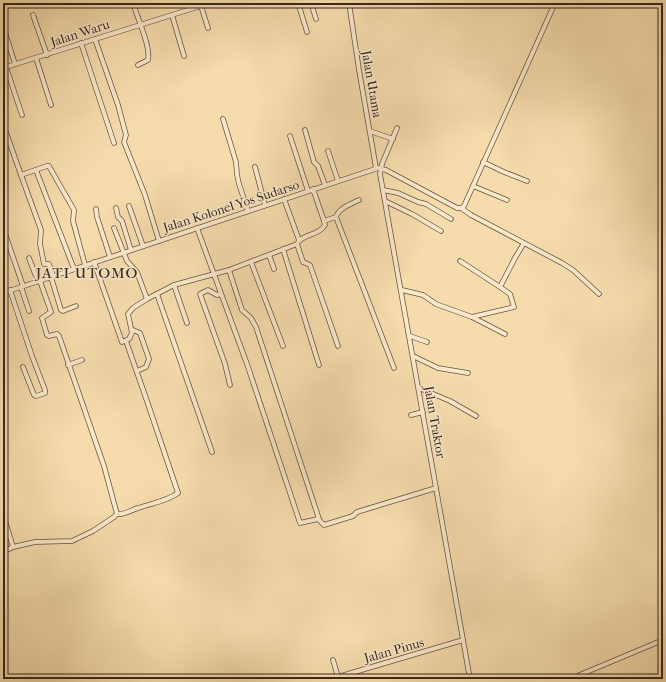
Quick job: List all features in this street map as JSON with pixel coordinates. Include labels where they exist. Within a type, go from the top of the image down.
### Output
[{"type":"street","points":[[133,3],[147,44],[149,57],[148,60],[138,64]]},
{"type":"street","points":[[193,3],[194,8]]},
{"type":"street","name":"Jalan Waru","points":[[4,68],[210,3]]},
{"type":"street","points":[[298,3],[307,32]]},
{"type":"street","points":[[311,3],[316,19]]},
{"type":"street","name":"Jalan Utama","points":[[349,3],[359,70],[378,168]]},
{"type":"street","points":[[461,208],[464,206],[555,3]]},
{"type":"street","points":[[202,6],[208,28]]},
{"type":"street","points":[[33,15],[47,55]]},
{"type":"street","points":[[172,15],[184,56]]},
{"type":"street","points":[[3,26],[15,64]]},
{"type":"street","points":[[95,39],[118,105],[126,135],[124,142],[145,195],[159,241]]},
{"type":"street","points":[[81,43],[114,143]]},
{"type":"street","points":[[36,58],[51,105]]},
{"type":"street","points":[[4,68],[22,114]]},
{"type":"street","points":[[223,119],[236,162],[239,184],[248,211]]},
{"type":"street","points":[[3,124],[41,230],[40,244],[44,264],[49,264],[61,310],[63,311],[76,306]]},
{"type":"street","points":[[397,128],[378,168],[457,208],[461,208],[471,215],[573,270],[599,294]]},
{"type":"street","points":[[305,130],[314,162],[318,166],[324,185]]},
{"type":"street","points":[[370,131],[393,138]]},
{"type":"street","points":[[290,136],[308,191]]},
{"type":"street","points":[[328,151],[338,181]]},
{"type":"street","points":[[483,162],[527,181]]},
{"type":"street","points":[[21,176],[49,166],[74,210],[73,221],[85,265]]},
{"type":"street","points":[[255,167],[266,205]]},
{"type":"street","name":"Jalan Kolonel Yos Sudarso","points":[[3,293],[378,168]]},
{"type":"street","name":"Jalan Traktor","points":[[378,168],[402,290],[470,679]]},
{"type":"street","points":[[36,170],[74,269]]},
{"type":"street","points":[[473,186],[507,200]]},
{"type":"street","points":[[126,341],[131,336],[133,330],[128,314],[133,308],[146,299],[174,285],[229,270],[269,255],[322,230],[325,225],[312,189]]},
{"type":"street","points":[[383,190],[398,193],[426,204],[451,219]]},
{"type":"street","points":[[284,199],[303,262],[312,268],[338,346]]},
{"type":"street","points":[[324,221],[336,217],[342,210],[360,200]]},
{"type":"street","points":[[385,201],[412,214],[441,231]]},
{"type":"street","points":[[129,206],[143,246]]},
{"type":"street","points":[[96,208],[99,226],[110,257]]},
{"type":"street","points":[[116,208],[119,218],[122,221],[131,250]]},
{"type":"street","points":[[336,217],[394,368]]},
{"type":"street","points":[[3,228],[22,286],[28,311]]},
{"type":"street","points":[[114,228],[128,262],[137,272],[146,299]]},
{"type":"street","points":[[197,228],[261,405],[299,522],[301,524],[319,519]]},
{"type":"street","points":[[500,287],[524,243]]},
{"type":"street","points":[[283,249],[319,365]]},
{"type":"street","points":[[269,255],[274,270]]},
{"type":"street","points":[[29,258],[35,274],[40,281],[51,312],[42,318],[47,335],[59,335],[68,365],[104,466],[117,514]]},
{"type":"street","points":[[460,261],[510,294],[514,306],[472,317]]},
{"type":"street","points":[[94,262],[121,341],[126,341]]},
{"type":"street","points":[[251,262],[283,346]]},
{"type":"street","points":[[229,270],[242,310],[251,318],[256,327],[319,519],[324,525],[353,516],[356,512],[436,488]]},
{"type":"street","points":[[174,285],[186,323]]},
{"type":"street","points":[[10,290],[45,393],[36,396],[34,395],[23,367]]},
{"type":"street","points":[[221,294],[217,295],[208,290],[200,294],[225,364],[230,385]]},
{"type":"street","points":[[402,290],[423,296],[436,304],[472,317],[505,334]]},
{"type":"street","points":[[157,294],[212,452]]},
{"type":"street","points":[[133,330],[140,333],[150,359],[146,366],[137,371]]},
{"type":"street","points":[[410,336],[427,342]]},
{"type":"street","points":[[3,552],[13,547],[35,542],[72,541],[93,530],[117,514],[123,514],[164,501],[178,492],[126,341]]},
{"type":"street","points":[[413,356],[438,368],[468,373]]},
{"type":"street","points":[[68,365],[82,360]]},
{"type":"street","points":[[419,388],[450,401],[476,416]]},
{"type":"street","points":[[411,415],[423,412]]},
{"type":"street","points":[[3,514],[13,547]]},
{"type":"street","name":"Jalan Pinus","points":[[331,679],[463,640]]},
{"type":"street","points":[[570,679],[663,640]]},
{"type":"street","points":[[333,660],[338,677]]},
{"type":"district","name":"JATI UTOMO","points":[[87,273]]}]
